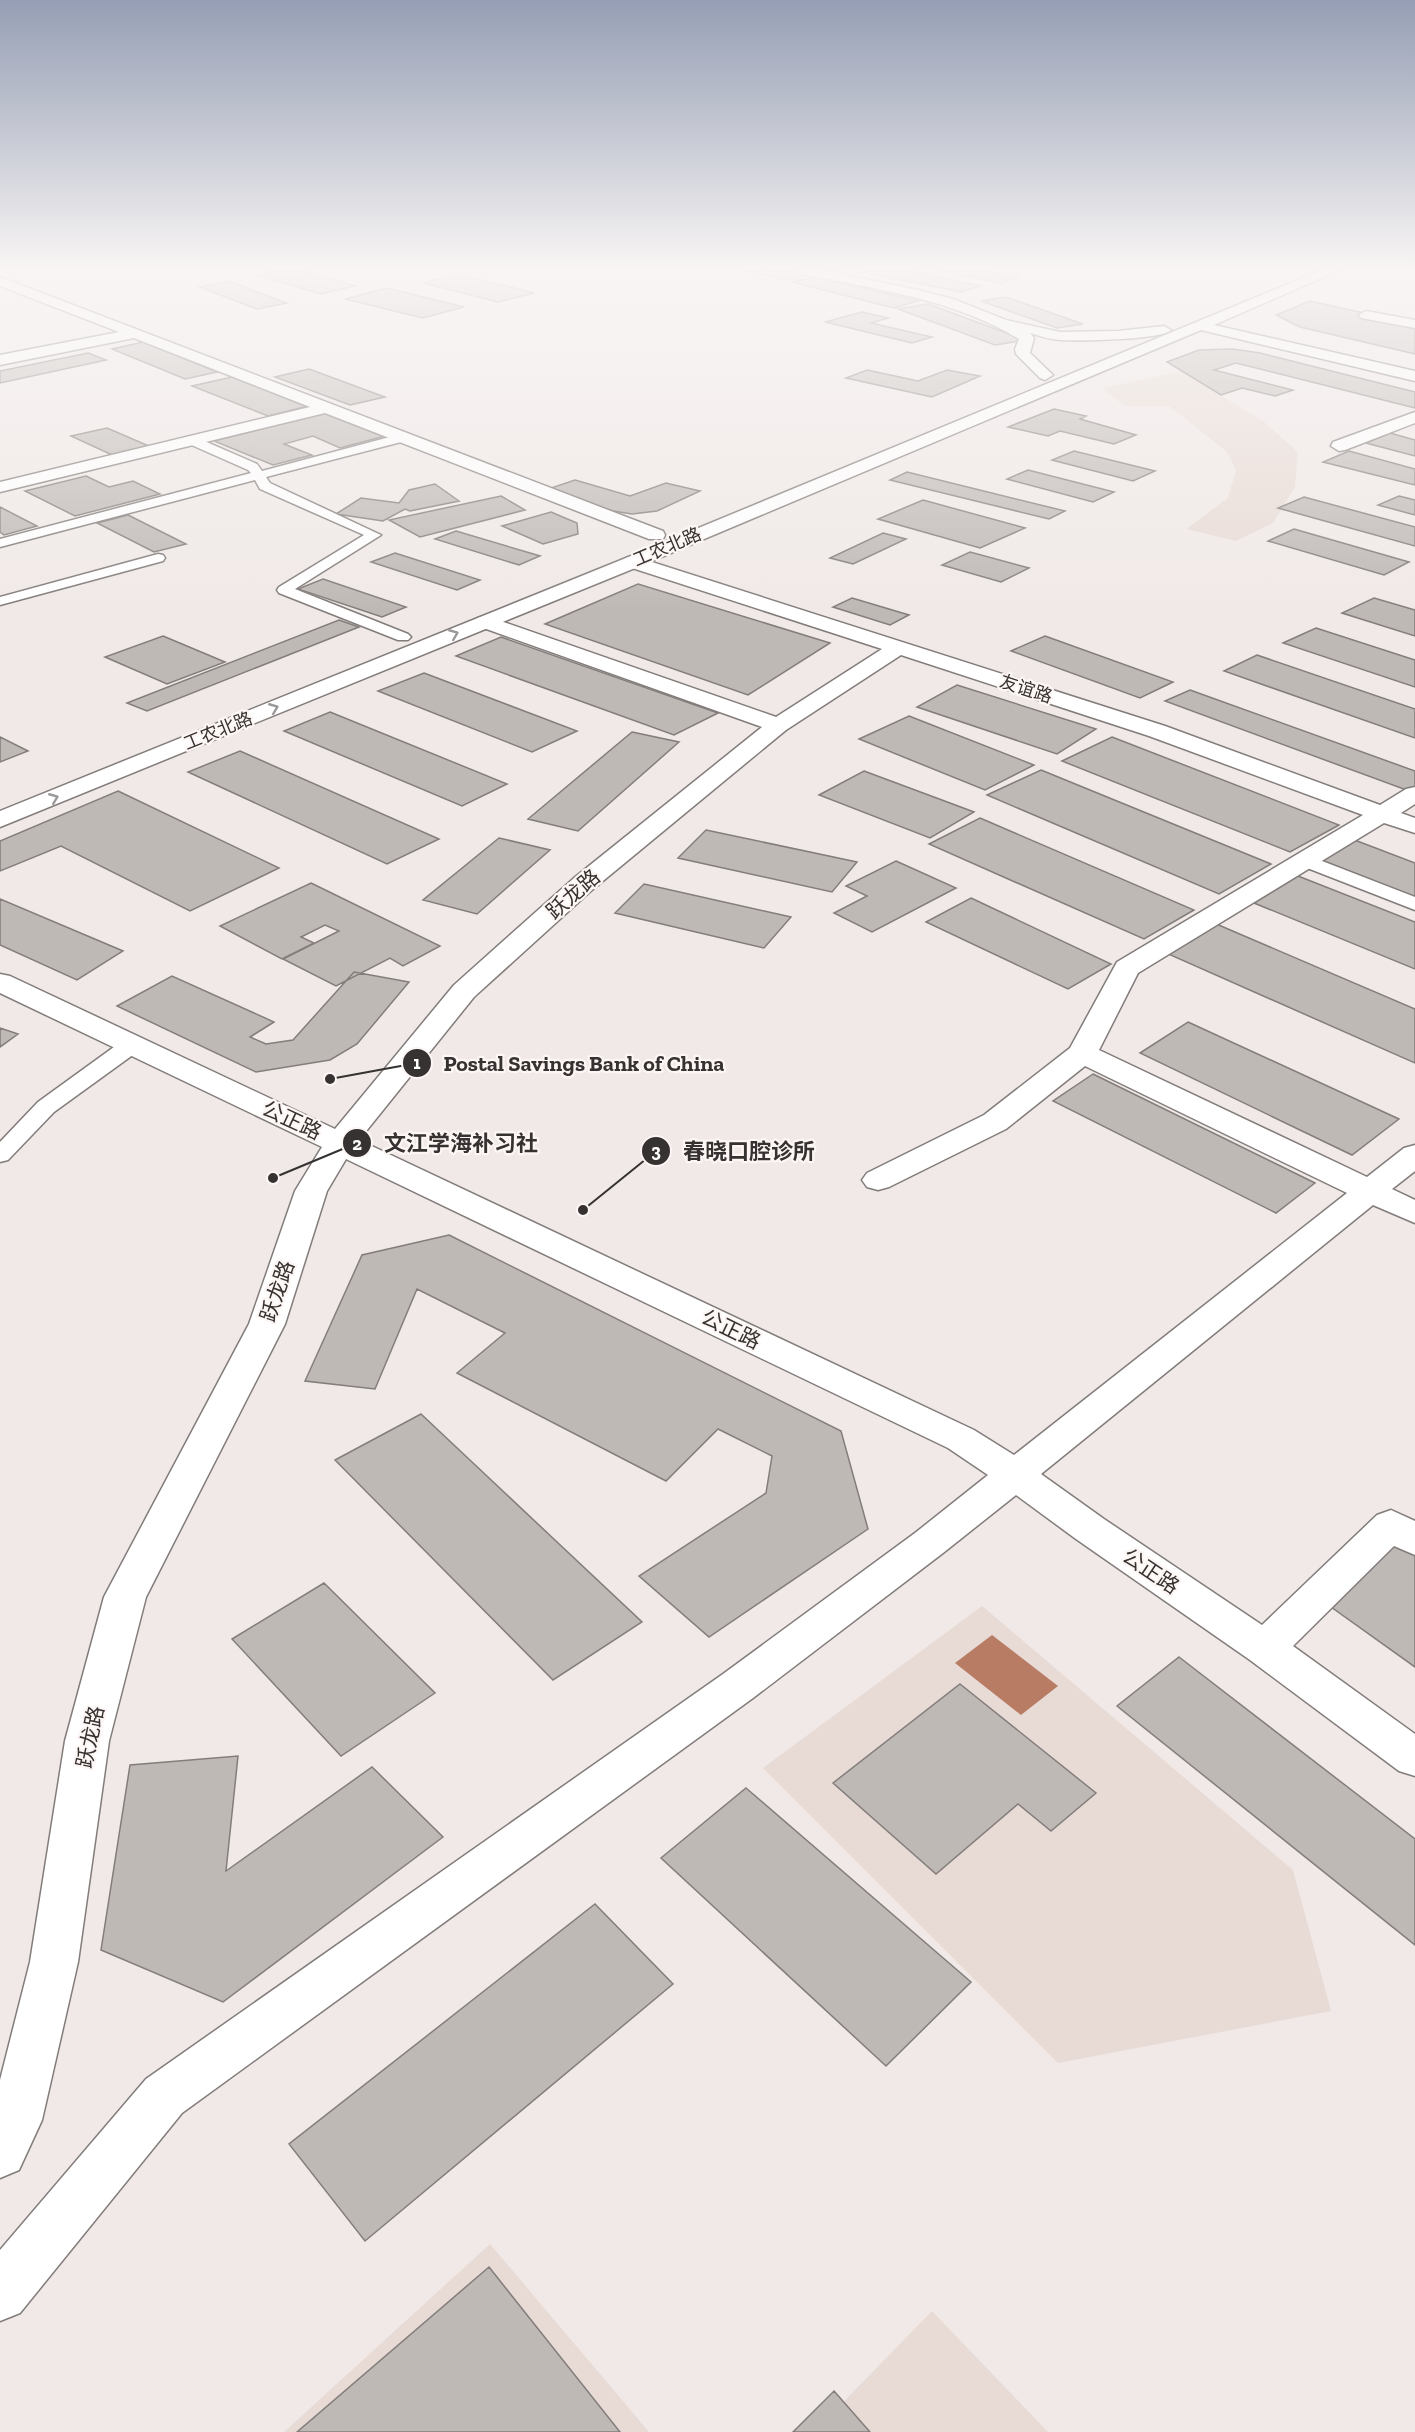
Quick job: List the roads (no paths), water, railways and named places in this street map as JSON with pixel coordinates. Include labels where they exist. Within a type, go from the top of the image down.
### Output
[{"type":"street","points":[[263,383],[656,535]]},
{"type":"street","name":"工农北路","points":[[338,663],[1024,383]]},
{"type":"street","name":"工农北路","points":[[0,820],[633,562],[1059,383]]},
{"type":"street","points":[[0,487],[324,408]]},
{"type":"street","points":[[1340,446],[1415,417]]},
{"type":"street","name":"友谊路","points":[[633,562],[1157,730],[1415,826]]},
{"type":"street","points":[[485,622],[778,725]]},
{"type":"street","name":"跃龙路","points":[[0,2152],[16,2120],[54,1962],[87,1741],[125,1597],[267,1324],[311,1191],[340,1143],[464,991],[584,884],[778,725],[898,648]]},
{"type":"street","points":[[878,1180],[995,1122],[1082,1053],[1127,968],[1415,794]]},
{"type":"street","name":"公正路","points":[[0,981],[961,1439],[1265,1648],[1415,1758]]},
{"type":"street","points":[[1082,1053],[1415,1213]]},
{"type":"street","points":[[0,2293],[164,2096],[738,1686],[1016,1475],[1415,1155]]},
{"type":"street","points":[[1265,1648],[1391,1525],[1415,1540]]},
{"type":"lane","points":[[0,543],[402,438]]},
{"type":"lane","points":[[191,440],[253,467],[265,486],[374,535],[284,590],[403,637]]},
{"type":"lane","points":[[0,601],[158,558]]},
{"type":"lane","points":[[1304,860],[1415,904]]},
{"type":"lane","points":[[0,1155],[46,1107],[132,1044]]},
{"type":"place","name":"Postal Savings Bank of China","points":[[330,1079]]},
{"type":"place","name":"文江学海补习社","points":[[273,1178]]},
{"type":"place","name":"春晓口腔诊所","points":[[583,1210]]}]
